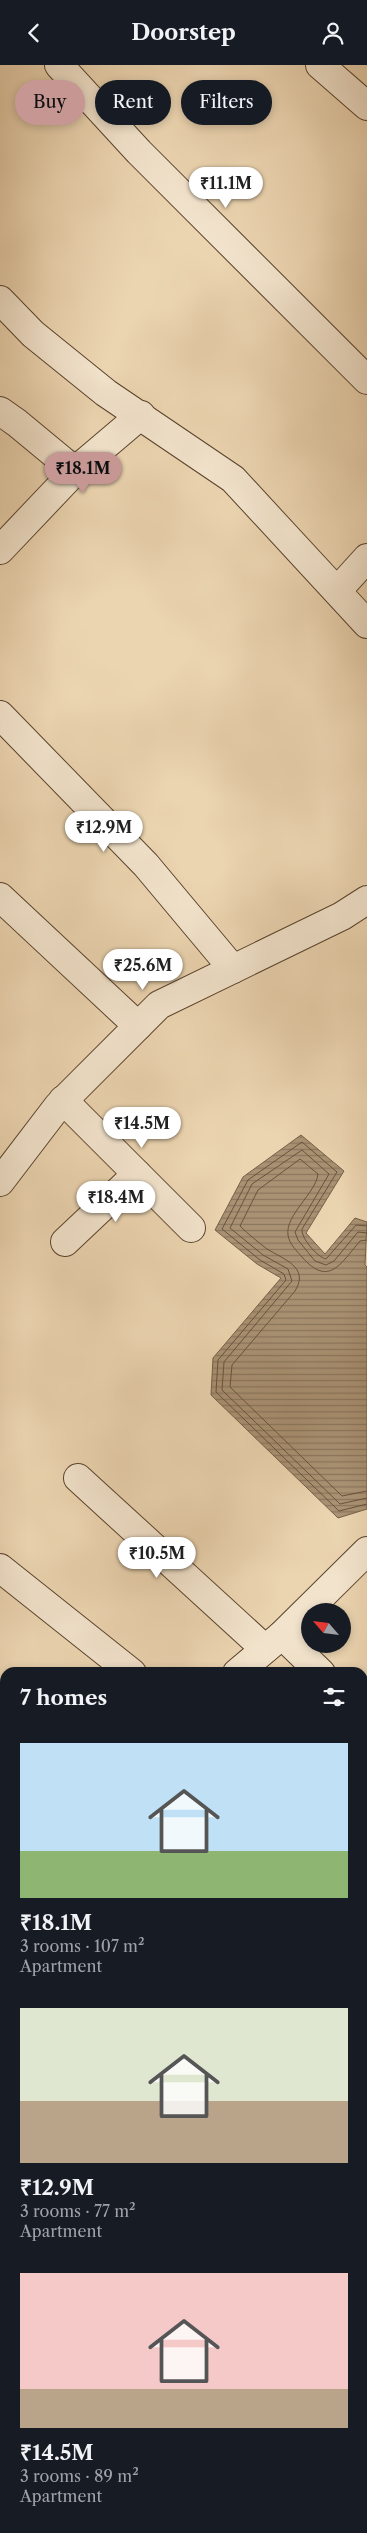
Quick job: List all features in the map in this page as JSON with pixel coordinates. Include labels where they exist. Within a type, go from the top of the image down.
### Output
[{"type":"street","points":[[59,65],[138,152],[367,380]]},
{"type":"street","points":[[320,65],[367,106]]},
{"type":"street","points":[[0,300],[33,334],[106,393],[233,479],[367,625]]},
{"type":"street","points":[[0,411],[75,471]]},
{"type":"street","points":[[0,550],[75,471],[141,415]]},
{"type":"street","points":[[337,591],[367,558]]},
{"type":"street","points":[[0,715],[146,865],[233,969]]},
{"type":"street","points":[[0,897],[138,1026]]},
{"type":"street","points":[[4,1167],[63,1100],[159,1005],[342,916],[367,901]]},
{"type":"street","points":[[63,1100],[191,1228]]},
{"type":"street","points":[[65,1242],[137,1174]]},
{"type":"street","points":[[78,1478],[274,1642],[312,1667]]},
{"type":"street","points":[[244,1667],[274,1642],[367,1551]]},
{"type":"street","points":[[0,1568],[124,1667]]},
{"type":"water","points":[[301,1135],[344,1171],[306,1233],[325,1254],[355,1218],[367,1222],[365,1265],[367,1267],[367,1509],[338,1518],[211,1395],[213,1358],[281,1278],[257,1264],[215,1230],[243,1177]]}]
